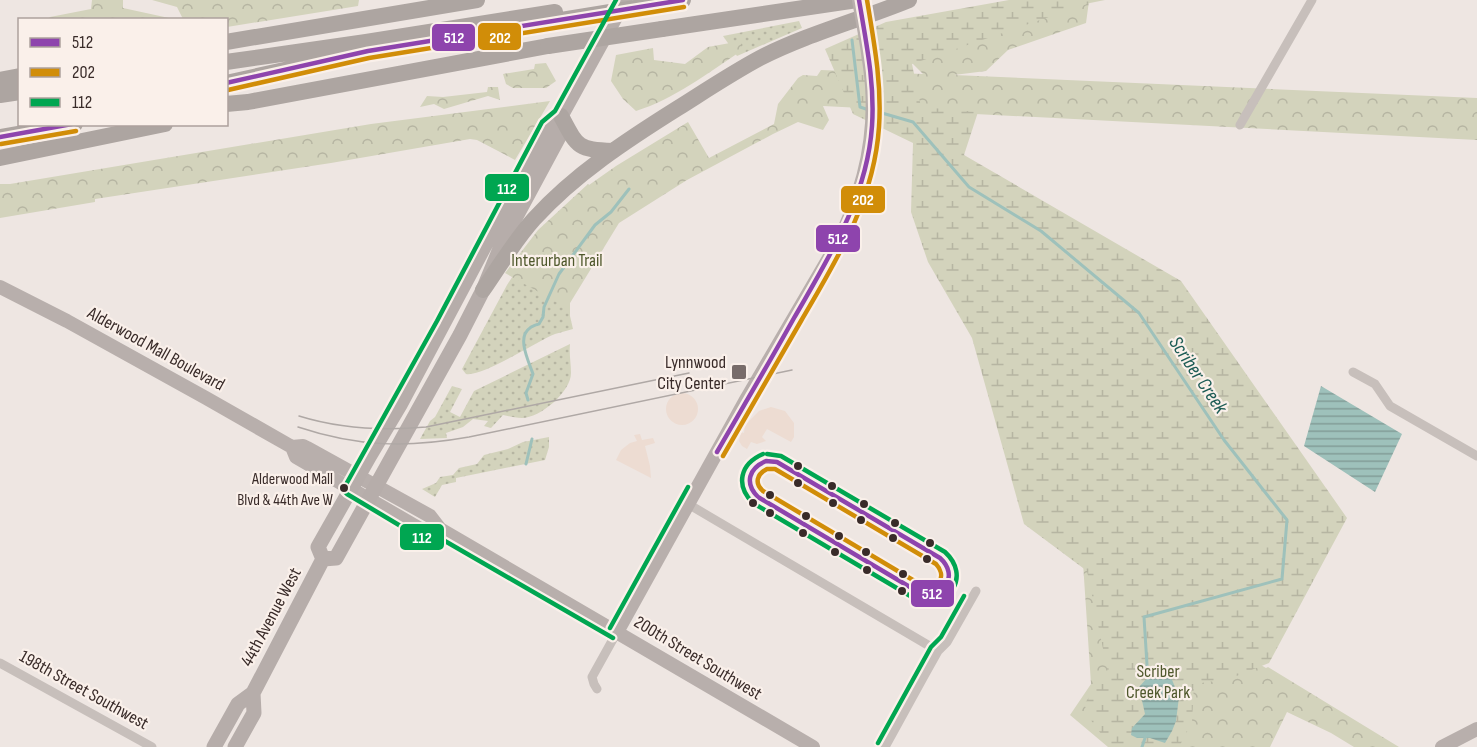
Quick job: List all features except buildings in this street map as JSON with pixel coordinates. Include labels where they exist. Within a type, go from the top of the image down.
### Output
[{"type":"highway","points":[[228,42],[477,0]]},
{"type":"highway","points":[[228,84],[368,51],[552,17],[626,0]]},
{"type":"highway","points":[[228,62],[683,0]]},
{"type":"highway","points":[[228,106],[548,46],[858,0]]},
{"type":"highway","points":[[483,290],[538,215],[560,192],[613,150],[760,58],[837,26],[909,0]]},
{"type":"highway","points":[[0,80],[18,76]]},
{"type":"highway","points":[[0,95],[18,92]]},
{"type":"highway","points":[[561,116],[577,143],[584,148],[613,150]]},
{"type":"highway","points":[[0,137],[63,126]]},
{"type":"highway","points":[[0,158],[155,126]]},
{"type":"main road","name":"44th Avenue West","points":[[323,559],[336,558],[432,386],[483,290],[504,239],[560,135],[561,116],[626,0]]},
{"type":"main road","name":"44th Avenue West","points":[[323,559],[318,547],[426,358],[549,124],[561,116]]},
{"type":"main road","name":"44th Avenue West","points":[[214,747],[238,704],[248,697],[323,559]]},
{"type":"main road","name":"44th Avenue West","points":[[235,747],[254,713],[248,697]]},
{"type":"main road","points":[[227,747],[226,744],[243,712],[248,697]]},
{"type":"street","points":[[597,688],[592,677],[747,398],[836,246],[860,191],[868,161],[872,131],[872,85],[858,0]]},
{"type":"street","points":[[1240,125],[1312,0]]},
{"type":"street","name":"Alderwood Mall Boulevard","points":[[0,287],[67,321],[292,447],[307,448],[355,482]]},
{"type":"street","points":[[1353,372],[1375,384],[1390,406],[1477,456]]},
{"type":"street","name":"200th Street Southwest","points":[[355,482],[430,516],[440,529],[813,747]]},
{"type":"street","points":[[688,504],[938,651]]},
{"type":"street","points":[[885,747],[938,651],[947,642],[976,591]]},
{"type":"street","name":"198th Street Southwest","points":[[0,663],[152,747]]},
{"type":"street","points":[[1442,747],[1477,729]]},
{"type":"green space","points":[[92,0],[123,0],[123,8],[169,18],[48,18],[91,9]]},
{"type":"green space","points":[[152,0],[359,0],[358,6],[228,27],[228,18],[182,18],[177,7]]},
{"type":"green space","points":[[1009,0],[1105,0],[1090,3],[912,64],[921,107],[978,112],[964,155],[1181,281],[1347,518],[1269,663],[1229,679],[1194,684],[1192,722],[1179,747],[1112,747],[1093,724],[1084,704],[1108,673],[1087,571],[1024,524],[972,338],[928,262],[911,212],[913,143],[853,114],[825,49],[886,22]]},
{"type":"green space","name":"Interurban Trail","points":[[1089,1],[1086,23],[1008,50],[986,71],[954,75],[1477,98],[1477,140],[823,106],[829,120],[823,130],[798,122],[687,180],[619,223],[567,308],[505,273],[538,230],[588,184],[688,122],[709,158],[774,124],[778,104],[798,78],[803,75],[817,76],[821,70],[923,74],[900,51]]},
{"type":"green space","points":[[799,21],[802,28],[737,56],[723,36]]},
{"type":"green space","points":[[741,41],[741,51],[677,93],[636,111],[623,99],[611,81],[616,55],[653,48],[654,60],[685,64],[708,47]]},
{"type":"green space","points":[[546,63],[556,81],[546,88],[513,88],[506,84],[503,74],[534,69],[535,64]]},
{"type":"green space","points":[[488,87],[498,87],[500,100],[488,96],[444,109],[434,104],[420,107],[427,96],[443,97],[487,92]]},
{"type":"green space","points":[[550,101],[515,160],[477,140],[470,139],[95,199],[95,202],[0,218],[0,184],[371,124]]},
{"type":"green space","points":[[518,268],[570,297],[573,329],[546,338],[484,370],[466,374],[462,369]]},
{"type":"green space","points":[[570,344],[570,380],[560,396],[545,409],[522,418],[503,415],[491,428],[484,426],[488,421],[473,419],[463,427],[446,433],[447,438],[420,439],[452,386],[462,389],[450,412],[460,417],[474,391]]},
{"type":"green space","points":[[549,437],[545,460],[456,478],[456,482],[442,485],[435,497],[422,489],[436,483],[440,477],[453,475],[459,468],[477,464],[484,455],[508,449],[523,442]]},
{"type":"green space","name":"Scriber Creek Park","points":[[1083,563],[1266,668],[1268,667],[1399,747],[1354,747],[1287,712],[1270,747],[1108,747],[1070,715],[1091,684]]},
{"type":"shaded area","points":[[682,393],[693,398],[698,409],[693,420],[682,425],[671,420],[666,409],[671,398]]},
{"type":"shaded area","points":[[771,407],[785,411],[794,423],[794,437],[791,442],[767,429],[762,437],[766,441],[757,444],[751,442],[747,449],[742,446],[739,441],[741,432],[744,433],[745,425],[759,411]]},
{"type":"shaded area","points":[[640,434],[642,440],[653,438],[655,443],[645,446],[651,478],[616,460],[621,450],[637,441],[634,435]]},
{"type":"water","points":[[1321,386],[1402,434],[1375,492],[1304,446]]},
{"type":"water","points":[[1166,665],[1179,697],[1176,721],[1165,743],[1150,738],[1137,738],[1131,735],[1132,728],[1145,714],[1139,687],[1148,677]]},
{"type":"waterway","name":"Scriber Creek","points":[[852,40],[860,107],[869,110]]},
{"type":"waterway","name":"Scriber Creek","points":[[875,111],[913,122],[969,187],[1041,231],[1139,313],[1224,440],[1287,520],[1282,579],[1144,617],[1148,681]]},
{"type":"waterway","points":[[528,400],[526,393],[533,374],[525,350],[526,332],[539,324],[543,317],[544,307],[559,274],[595,225],[611,212],[629,189]]},
{"type":"waterway","points":[[526,464],[532,439]]},
{"type":"waterway","name":"Scriber Creek","points":[[1142,747],[1146,735]]},
{"type":"tram line","points":[[298,427],[341,439],[383,444],[446,441],[792,370]]},
{"type":"tram line","points":[[299,416],[331,424],[362,428],[426,427],[689,373]]},
{"type":"transit line","name":"112","points":[[613,638],[438,537],[419,537],[347,494],[344,488],[437,321],[542,122],[555,111],[616,0]]},
{"type":"transit line","name":"512","points":[[228,83],[368,51],[683,0]]},
{"type":"transit line","name":"512","points":[[717,452],[833,249],[863,178],[869,152],[873,110],[869,63],[859,0]]},
{"type":"transit line","name":"202","points":[[723,456],[828,275],[852,228],[870,180],[876,154],[880,111],[877,63],[867,0]]},
{"type":"transit line","name":"202","points":[[228,90],[369,58],[684,7]]},
{"type":"transit line","name":"512","points":[[0,137],[61,126]]},
{"type":"transit line","name":"202","points":[[1,144],[76,131]]},
{"type":"transit line","name":"112","points":[[763,454],[749,463],[743,476],[744,489],[753,503],[917,600],[929,602],[939,600],[953,588],[956,571],[953,561],[945,552],[781,456],[767,454]]},
{"type":"transit line","name":"512","points":[[766,461],[777,462],[940,558],[948,571],[949,578],[946,584],[936,592],[920,593],[758,497],[751,486],[750,476],[760,464],[766,461]]},
{"type":"transit line","name":"202","points":[[767,469],[775,469],[936,564],[941,573],[940,581],[933,586],[923,586],[763,491],[758,485],[758,479],[767,469]]},
{"type":"transit line","name":"112","points":[[610,628],[688,487]]},
{"type":"transit line","name":"112","points":[[878,743],[931,647],[941,637],[964,596]]},
{"type":"place","name":"Lynnwood City Center","points":[[739,372]]},
{"type":"place","name":"Alderwood Mall Blvd & 44th Ave W","points":[[344,488]]}]
